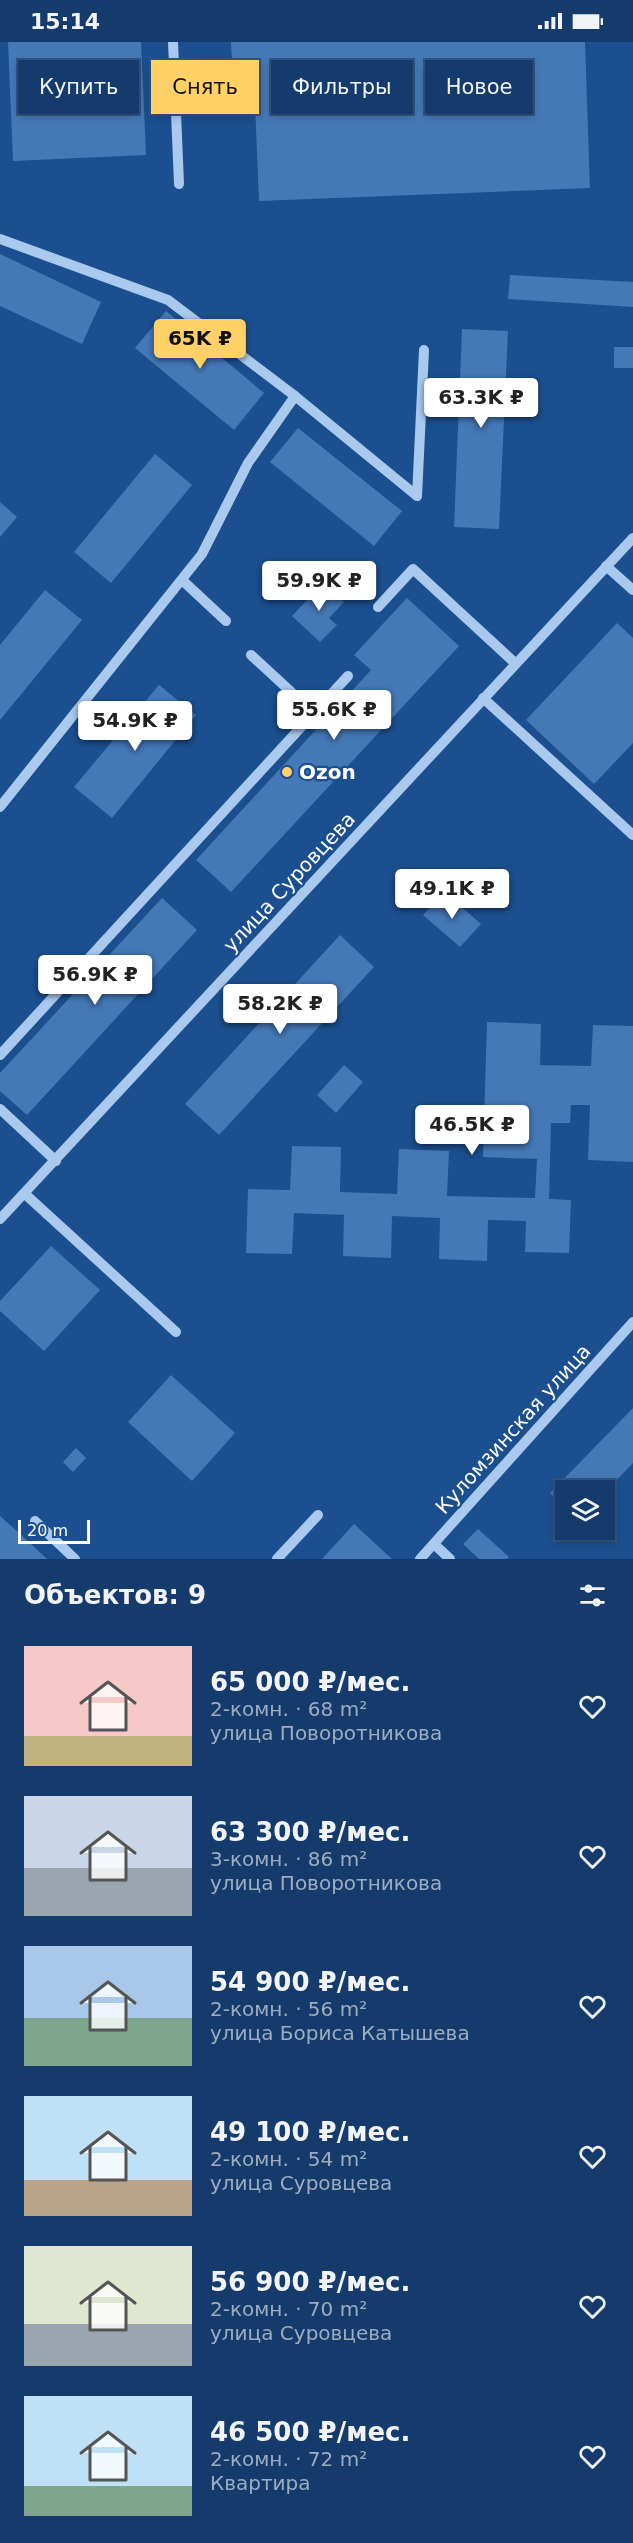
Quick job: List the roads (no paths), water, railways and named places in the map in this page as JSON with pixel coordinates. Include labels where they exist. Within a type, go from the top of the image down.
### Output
[{"type":"street","points":[[173,42],[178,184]]},
{"type":"street","points":[[0,238],[168,300],[295,396],[417,496],[424,350]]},
{"type":"street","points":[[0,807],[202,554],[248,464],[295,396]]},
{"type":"street","name":"улица Суровцева","points":[[0,1219],[633,538]]},
{"type":"street","points":[[606,566],[633,590]]},
{"type":"street","points":[[378,607],[413,569],[516,663]]},
{"type":"street","points":[[182,580],[226,621]]},
{"type":"street","points":[[251,655],[314,713]]},
{"type":"street","points":[[0,1055],[348,676]]},
{"type":"street","points":[[483,698],[633,836]]},
{"type":"street","points":[[0,1109],[56,1161]]},
{"type":"street","points":[[25,1194],[176,1332]]},
{"type":"street","name":"Куломзинская улица","points":[[420,1559],[633,1322]]},
{"type":"street","points":[[277,1559],[318,1515]]},
{"type":"street","points":[[35,1521],[75,1559]]},
{"type":"street","points":[[434,1544],[450,1559]]},
{"type":"place","name":"Ozon","points":[[287,772]]}]
